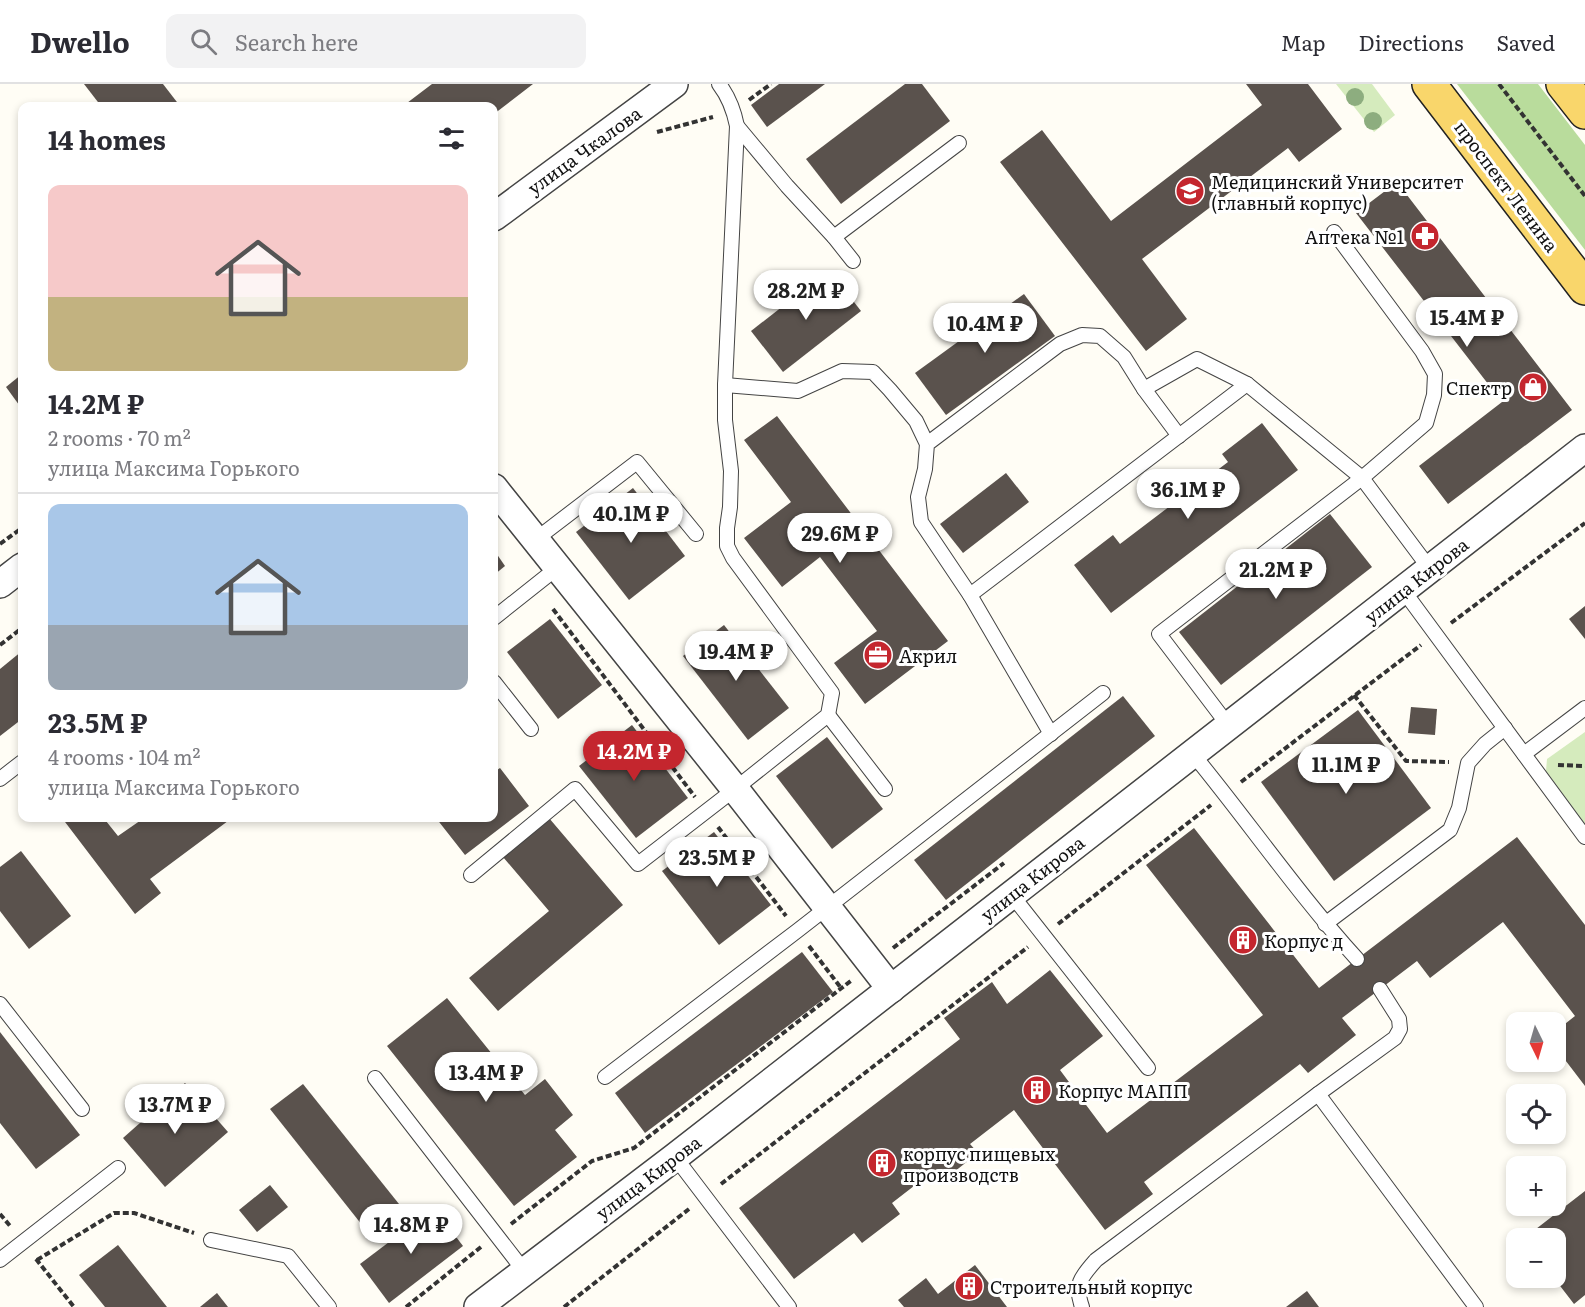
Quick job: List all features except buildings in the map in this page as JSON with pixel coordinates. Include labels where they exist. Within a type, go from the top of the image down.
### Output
[{"type":"main road","name":"проспект Ленина","points":[[1429,84],[1585,288]]},
{"type":"main road","points":[[1563,84],[1585,112]]},
{"type":"street","name":"улица Чкалова","points":[[498,214],[674,84]]},
{"type":"street","name":"улица Кирова","points":[[478,1307],[675,1157],[1585,448]]},
{"type":"street","points":[[498,494],[735,789],[891,989]]},
{"type":"street","points":[[0,584],[18,570]]},
{"type":"lane","points":[[471,875],[576,789],[638,864],[828,715],[832,693],[733,558],[728,546],[731,471],[725,420],[725,385],[737,126],[734,111],[719,84]]},
{"type":"lane","points":[[737,126],[853,261]]},
{"type":"lane","points":[[834,237],[959,143]]},
{"type":"lane","points":[[1228,725],[1159,634],[1362,478],[1426,423],[1434,394],[1435,374],[1422,351],[1334,232]]},
{"type":"lane","points":[[927,444],[1060,344],[1082,334],[1100,336],[1124,357],[1144,389],[1179,436]]},
{"type":"lane","points":[[1144,389],[1197,359],[1247,384],[1362,478],[1430,569]]},
{"type":"lane","points":[[725,385],[798,391],[842,371],[873,372],[891,390],[916,421],[927,444],[925,469],[918,497],[921,522],[970,595],[1051,734]]},
{"type":"lane","points":[[970,595],[1247,384]]},
{"type":"lane","points":[[535,540],[637,462],[696,534]]},
{"type":"lane","points":[[498,615],[557,568]]},
{"type":"lane","points":[[1403,590],[1585,837]]},
{"type":"lane","points":[[498,687],[531,729]]},
{"type":"lane","points":[[605,1077],[828,908],[1103,693]]},
{"type":"lane","points":[[1524,754],[1585,708]]},
{"type":"lane","points":[[828,715],[885,789]]},
{"type":"lane","points":[[1325,924],[1450,830],[1459,808],[1468,763],[1485,744],[1505,728]]},
{"type":"lane","points":[[1192,753],[1325,924],[1357,959]]},
{"type":"lane","points":[[0,779],[18,765]]},
{"type":"lane","points":[[1011,894],[1148,1068]]},
{"type":"lane","points":[[1082,1307],[1077,1293],[1082,1275],[1096,1260],[1395,1038],[1400,1029],[1399,1019],[1380,989]]},
{"type":"lane","points":[[0,1004],[82,1109]]},
{"type":"lane","points":[[375,1078],[525,1272]]},
{"type":"lane","points":[[1318,1094],[1476,1307]]},
{"type":"lane","points":[[675,1157],[789,1307]]},
{"type":"lane","points":[[0,1260],[118,1168]]},
{"type":"lane","points":[[211,1240],[288,1256],[329,1307]]},
{"type":"path","points":[[1499,84],[1585,196]]},
{"type":"path","points":[[564,1307],[1226,794],[1585,523]]},
{"type":"path","points":[[0,544],[18,531]]},
{"type":"path","points":[[535,585],[841,988]]},
{"type":"path","points":[[0,645],[18,631]]},
{"type":"path","points":[[406,1307],[592,1161],[634,1148],[857,976]]},
{"type":"path","points":[[37,1260],[114,1214],[134,1213],[211,1240]]},
{"type":"path","points":[[0,1214],[74,1307]]},
{"type":"green space","points":[[1336,84],[1372,84],[1395,115],[1374,132]]},
{"type":"green space","points":[[1457,84],[1538,84],[1585,145],[1585,250]]},
{"type":"green space","points":[[1585,732],[1585,824],[1546,771],[1547,759]]},
{"type":"place","name":"Медицинский Университет (главный корпус)","points":[[1190,191]]},
{"type":"place","name":"Аптека №1","points":[[1425,236]]},
{"type":"place","name":"Спектр","points":[[1533,387]]},
{"type":"place","name":"Акрил","points":[[878,655]]},
{"type":"place","name":"Корпус д","points":[[1243,940]]},
{"type":"place","name":"Корпус МАПП","points":[[1037,1090]]},
{"type":"place","name":"корпус пищевых производств","points":[[882,1163]]},
{"type":"place","name":"Строительный корпус","points":[[969,1286]]}]
